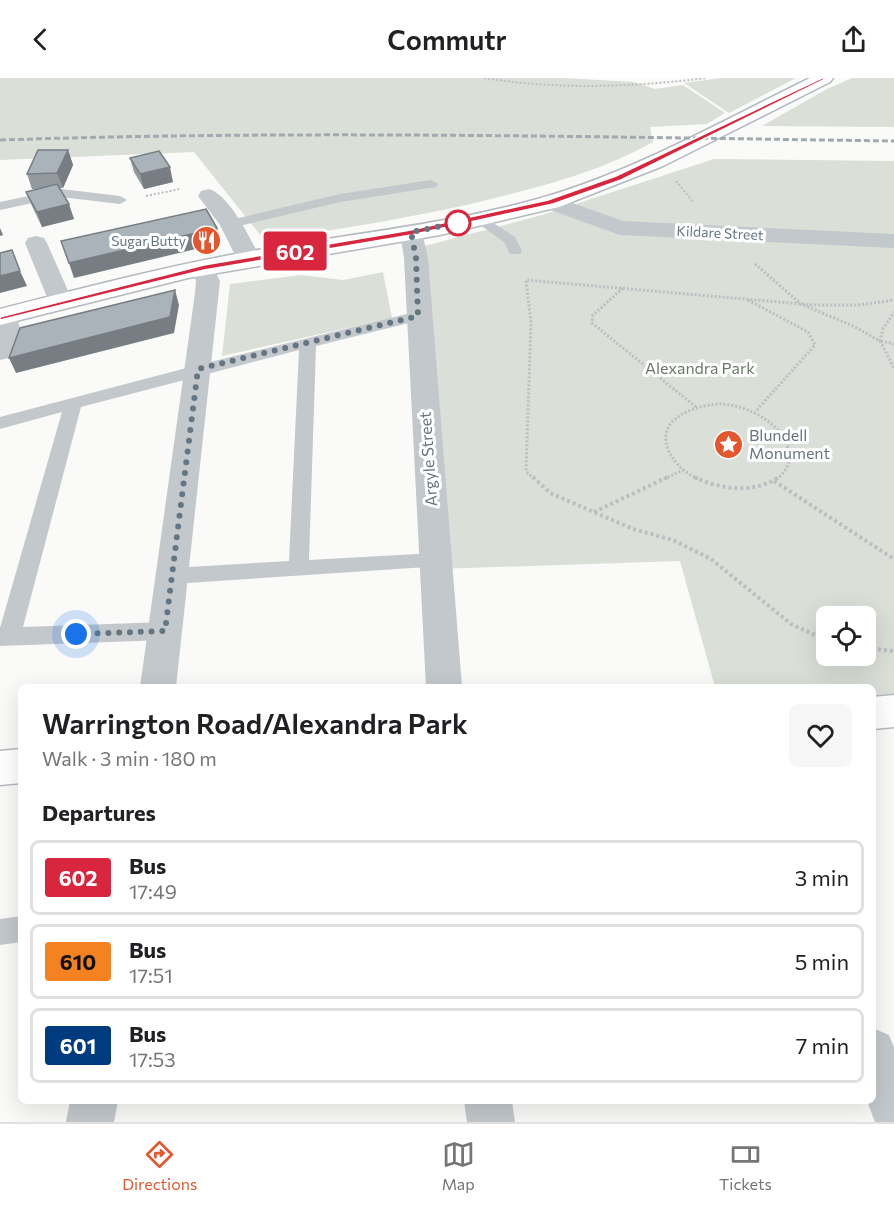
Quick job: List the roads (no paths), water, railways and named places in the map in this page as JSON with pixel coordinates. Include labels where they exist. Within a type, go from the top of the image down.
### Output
[{"type":"main road","points":[[2,316],[204,268],[481,219],[550,202],[619,178],[824,78]]},
{"type":"main road","points":[[876,712],[894,711]]},
{"type":"main road","points":[[0,768],[18,766]]},
{"type":"street","points":[[209,196],[231,224],[249,259]]},
{"type":"street","name":"Kildare Street","points":[[550,202],[620,228],[894,241]]},
{"type":"street","name":"Argyle Street","points":[[411,232],[416,258],[444,684]]},
{"type":"street","points":[[36,243],[61,302]]},
{"type":"street","points":[[158,684],[207,293],[204,268]]},
{"type":"street","points":[[0,352],[9,332],[9,325],[2,316]]},
{"type":"street","points":[[876,1060],[894,1111]]},
{"type":"street","points":[[90,1122],[93,1104]]},
{"type":"street","points":[[488,1104],[491,1122]]},
{"type":"lane","points":[[231,224],[340,198],[431,184]]},
{"type":"lane","points":[[0,206],[61,193],[120,200]]},
{"type":"lane","points":[[481,219],[510,240],[515,251]]},
{"type":"lane","points":[[0,423],[198,369],[418,316]]},
{"type":"lane","points":[[299,569],[309,343]]},
{"type":"lane","points":[[73,404],[5,637],[165,631]]},
{"type":"lane","points":[[172,576],[435,561]]},
{"type":"lane","points":[[0,932],[18,930]]},
{"type":"railway","points":[[0,140],[335,135],[894,141]]},
{"type":"place","name":"Sugar Butty","points":[[207,241]]},
{"type":"place","name":"Blundell Monument","points":[[728,444]]},
{"type":"park label","name":"Alexandra Park","points":[[700,368]]}]
